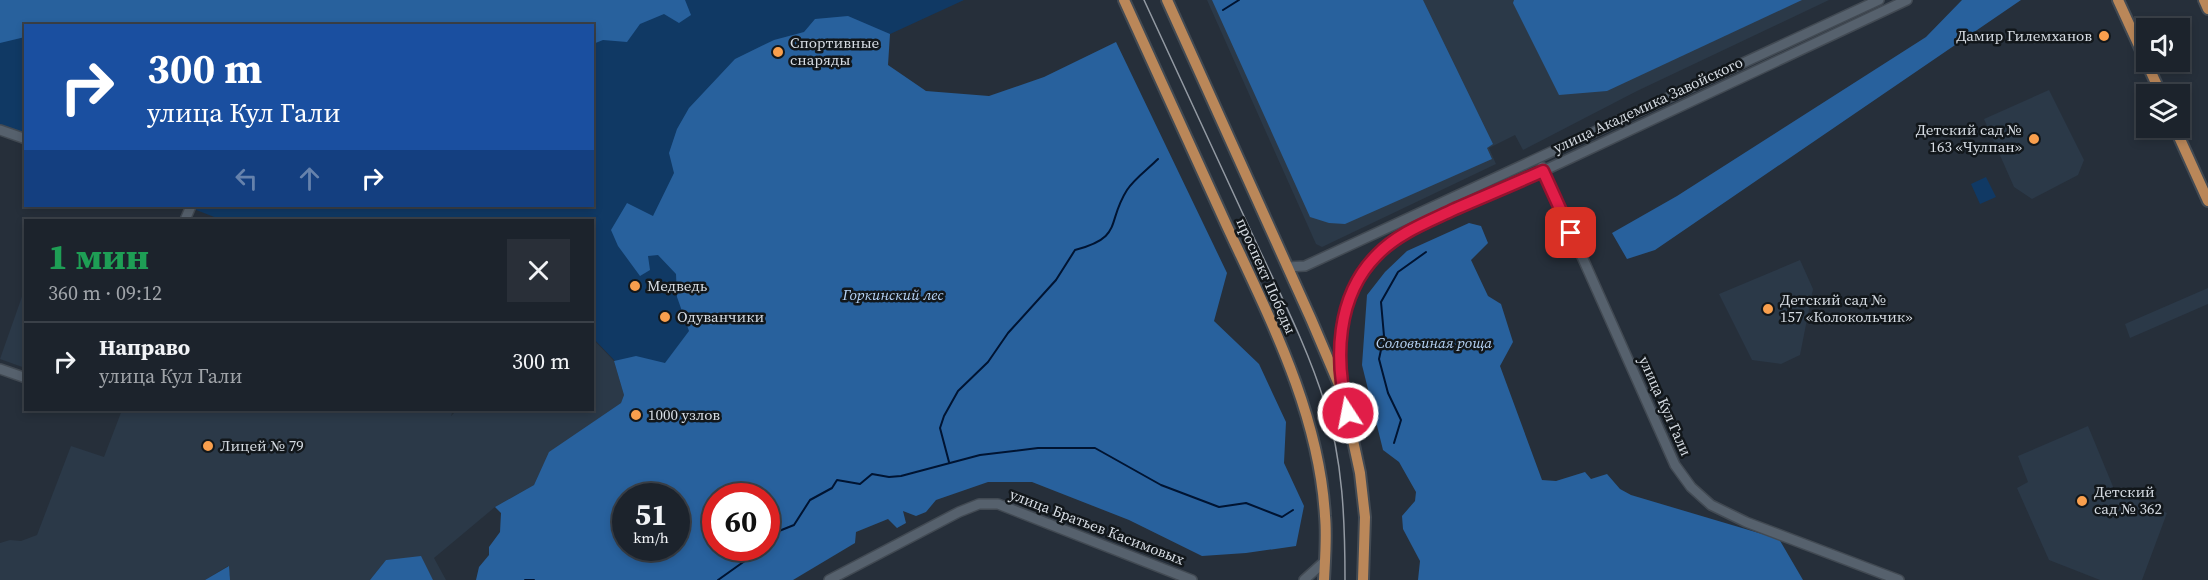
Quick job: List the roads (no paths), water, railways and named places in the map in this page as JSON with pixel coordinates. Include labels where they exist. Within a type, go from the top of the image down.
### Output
[{"type":"main road","name":"проспект Победы","points":[[1124,0],[1257,291],[1307,415],[1316,454],[1325,515],[1324,580]]},
{"type":"main road","name":"проспект Победы","points":[[1167,0],[1343,394],[1353,432],[1363,495],[1365,517],[1363,580]]},
{"type":"main road","points":[[2118,0],[2156,84]]},
{"type":"main road","points":[[2204,0],[2208,9]]},
{"type":"main road","points":[[2180,138],[2208,201]]},
{"type":"street","name":"улица Академика Завойского","points":[[1287,267],[1305,266],[1879,0]]},
{"type":"street","name":"улица Академика Завойского","points":[[1343,394],[1340,336],[1346,308],[1358,281],[1377,255],[1419,225],[1543,171],[1907,0]]},
{"type":"street","points":[[0,130],[24,138]]},
{"type":"street","name":"улица Кул Гали","points":[[1538,159],[1675,465],[1691,487],[1711,505],[1746,522],[1899,580]]},
{"type":"street","points":[[0,369],[24,377]]},
{"type":"street","name":"улица Братьев Касимовых","points":[[829,580],[959,512],[979,504],[998,504],[1192,580]]},
{"type":"street","points":[[1304,580],[1325,561]]},
{"type":"waterway","points":[[1223,10],[1239,0]]},
{"type":"waterway","points":[[949,462],[940,428],[958,391],[988,362],[1008,333],[1056,280],[1075,250],[1101,240],[1107,234],[1127,190],[1158,159]]},
{"type":"waterway","points":[[1394,443],[1401,420],[1388,393],[1379,359],[1384,336],[1381,302],[1398,272],[1426,252]]},
{"type":"waterway","points":[[780,531],[794,525],[810,500],[832,488],[837,480],[860,484],[872,474],[889,477],[901,476],[980,455],[1038,448],[1095,448],[1161,485],[1219,507],[1246,503],[1282,517],[1293,510]]},
{"type":"waterway","points":[[718,580],[745,561]]},
{"type":"waterway","points":[[525,580],[534,580]]},
{"type":"tram line","points":[[1144,0],[1293,321],[1318,383],[1336,447],[1343,514],[1345,580]]},
{"type":"place","name":"Дамир Гилемханов","points":[[2104,36]]},
{"type":"place","name":"Спортивные снаряды","points":[[778,52]]},
{"type":"place","name":"Детский сад № 163 «Чулпан»","points":[[2034,139]]},
{"type":"place","name":"Медведь","points":[[635,286]]},
{"type":"place","name":"Детский сад № 157 «Колокольчик»","points":[[1768,309]]},
{"type":"place","name":"Одуванчики","points":[[665,317]]},
{"type":"place","name":"1000 узлов","points":[[636,415]]},
{"type":"place","name":"Лицей № 79","points":[[208,446]]},
{"type":"place","name":"Детский сад № 362","points":[[2082,501]]},
{"type":"park label","name":"Горкинский лес","points":[[893,295]]},
{"type":"park label","name":"Соловьиная роща","points":[[1434,343]]}]
